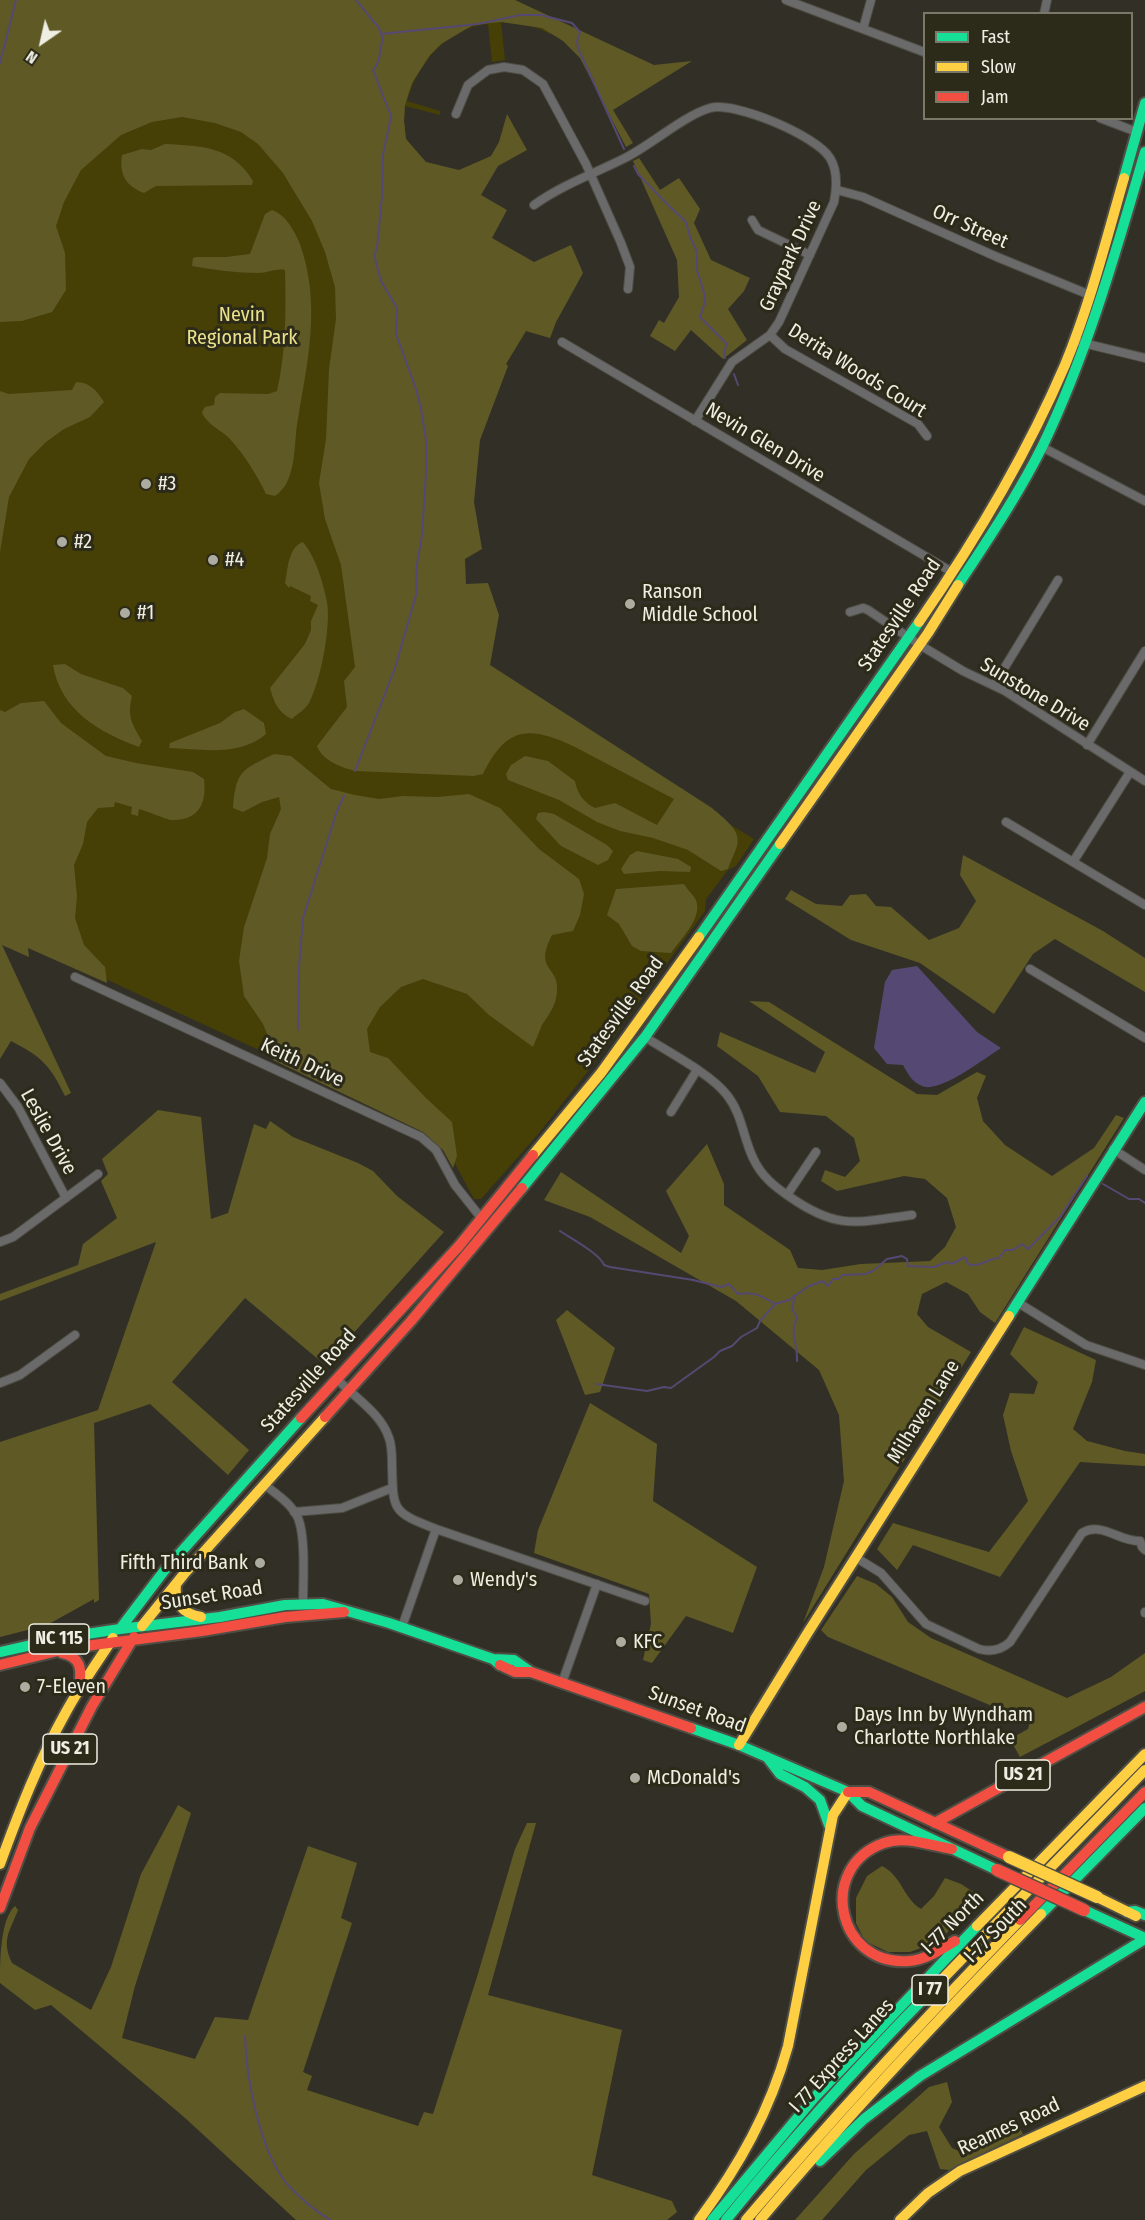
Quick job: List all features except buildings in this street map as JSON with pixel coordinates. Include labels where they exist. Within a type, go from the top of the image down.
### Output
[{"type":"main road","name":"Statesville Road","points":[[2,1860],[31,1784],[78,1691],[120,1629],[164,1571],[482,1219],[574,1107],[639,1022],[952,572],[1024,453],[1080,342],[1090,295],[1145,103]]},
{"type":"main road","name":"Statesville Road","points":[[0,1908],[30,1828],[92,1706],[142,1626],[176,1584],[478,1242],[645,1037],[964,579],[1042,447],[1080,342],[1113,264],[1145,152]]},
{"type":"main road","name":"Milhaven Lane","points":[[739,1746],[855,1557],[1145,1102]]},
{"type":"main road","points":[[176,1584],[174,1597],[179,1608],[193,1616],[208,1618]]},
{"type":"main road","name":"Sunset Road","points":[[120,1629],[208,1618],[263,1608],[322,1604],[402,1627],[493,1659],[507,1657],[514,1659],[521,1662],[531,1672],[739,1746],[848,1792],[862,1806],[1145,1939]]},
{"type":"main road","name":"Sunset Road","points":[[132,1641],[222,1629],[276,1618],[324,1616],[345,1612]]},
{"type":"main road","name":"NC 115","points":[[0,1652],[67,1637],[120,1629]]},
{"type":"main road","name":"NC 115","points":[[0,1665],[55,1652],[111,1642],[132,1641]]},
{"type":"main road","points":[[55,1652],[69,1653],[80,1661],[82,1666],[78,1691]]},
{"type":"main road","name":"US 21","points":[[935,1823],[1145,1707]]},
{"type":"main road","name":"I-77 North","points":[[712,2220],[831,2079],[1145,1754]]},
{"type":"main road","points":[[767,1757],[780,1774],[805,1786],[820,1800],[830,1827]]},
{"type":"main road","name":"I 77 Express Lanes","points":[[726,2220],[781,2153],[860,2064],[1145,1770]]},
{"type":"main road","name":"Sunset Road","points":[[848,1792],[869,1792],[1145,1921]]},
{"type":"main road","points":[[699,2220],[748,2149],[778,2081],[788,2046],[830,1827],[834,1811],[848,1792]]},
{"type":"main road","name":"I 77 Express Lanes","points":[[746,2220],[813,2140],[901,2043],[1145,1792]]},
{"type":"main road","name":"I-77 South","points":[[760,2220],[845,2120],[916,2042],[1145,1808]]},
{"type":"main road","points":[[1098,1855],[1117,1848],[1145,1822]]},
{"type":"main road","points":[[952,1850],[900,1841],[872,1848],[860,1857],[847,1874],[842,1893],[843,1913],[849,1931],[861,1946],[875,1956],[888,1960],[921,1958],[942,1949],[972,1931]]},
{"type":"main road","points":[[2,1860],[16,1861]]},
{"type":"main road","points":[[1127,1912],[1135,1911],[1145,1914]]},
{"type":"main road","points":[[771,2208],[864,2119],[901,2090],[941,2063],[1145,1939]]},
{"type":"main road","name":"Reames Road","points":[[900,2220],[916,2203],[954,2175],[1145,2086]]},
{"type":"street","points":[[786,0],[923,52]]},
{"type":"street","points":[[863,29],[871,0]]},
{"type":"street","points":[[456,114],[468,85],[480,75],[497,68],[511,67],[524,70],[543,84],[590,174],[627,257],[630,267],[628,289]]},
{"type":"street","name":"Graypark Drive","points":[[534,205],[555,190],[624,159],[710,108],[724,107],[755,115],[806,137],[830,156],[837,190],[834,202],[779,322],[770,335],[732,362],[695,421]]},
{"type":"street","points":[[1105,120],[1137,132]]},
{"type":"street","name":"Orr Street","points":[[837,190],[862,197],[997,257],[1090,295]]},
{"type":"street","points":[[752,220],[758,230],[810,255]]},
{"type":"street","name":"Derita Woods Court","points":[[770,335],[785,349],[918,424],[927,436]]},
{"type":"street","name":"Nevin Glen Drive","points":[[562,342],[952,572]]},
{"type":"street","points":[[1080,342],[1145,358]]},
{"type":"street","points":[[1042,447],[1145,501]]},
{"type":"street","points":[[994,685],[1058,580]]},
{"type":"street","name":"Sunstone Drive","points":[[850,612],[863,608],[868,610],[908,638],[963,671],[994,685],[1145,781]]},
{"type":"street","points":[[1087,745],[1145,651]]},
{"type":"street","points":[[1073,862],[1130,772]]},
{"type":"street","points":[[1006,822],[1145,905]]},
{"type":"street","points":[[1030,969],[1145,1038]]},
{"type":"street","name":"Keith Drive","points":[[75,977],[422,1137],[436,1150],[455,1185],[482,1219]]},
{"type":"street","points":[[645,1037],[712,1080],[727,1095],[735,1106],[755,1163],[771,1184],[787,1195],[818,1215],[840,1221],[858,1222],[912,1215]]},
{"type":"street","points":[[671,1112],[697,1070]]},
{"type":"street","name":"Leslie Drive","points":[[0,1083],[18,1107],[66,1198]]},
{"type":"street","points":[[1113,1149],[1145,1170]]},
{"type":"street","points":[[787,1195],[816,1152]]},
{"type":"street","points":[[0,1242],[13,1237],[98,1174]]},
{"type":"street","points":[[1017,1302],[1086,1345],[1145,1365]]},
{"type":"street","points":[[0,1383],[21,1375],[75,1335]]},
{"type":"street","points":[[337,1379],[369,1408],[386,1432],[392,1454],[392,1499],[403,1514],[436,1529],[645,1600]]},
{"type":"street","points":[[264,1485],[299,1519],[302,1538],[303,1604]]},
{"type":"street","points":[[294,1512],[342,1508],[392,1488]]},
{"type":"street","points":[[855,1557],[881,1574],[926,1624],[987,1651],[998,1649],[1010,1642],[1082,1533],[1097,1528],[1124,1540],[1142,1538],[1145,1550]]},
{"type":"street","points":[[402,1627],[436,1529]]},
{"type":"street","points":[[562,1683],[597,1584]]},
{"type":"green space","name":"Nevin Regional Park","points":[[0,0],[515,0],[552,35],[534,27],[501,22],[505,60],[492,62],[488,24],[460,32],[436,49],[419,73],[407,101],[440,111],[440,115],[405,106],[406,139],[425,162],[435,164],[481,240],[572,293],[550,338],[526,331],[506,364],[508,366],[351,594],[754,839],[736,866],[728,870],[706,899],[705,911],[599,1057],[539,1133],[481,1199],[474,1199],[447,1149],[427,1128],[0,930]]},
{"type":"shaded area","points":[[0,0],[515,0],[654,65],[692,61],[613,110],[633,143],[626,147],[580,58],[563,41],[542,28],[501,22],[473,25],[441,44],[430,55],[412,83],[405,105],[404,121],[406,139],[426,162],[459,170],[491,156],[499,142],[507,114],[527,150],[498,166],[481,195],[507,210],[492,238],[534,262],[571,245],[583,273],[556,322],[550,338],[526,331],[506,364],[508,366],[480,440],[474,502],[482,549],[465,559],[466,584],[488,583],[499,615],[490,665],[712,808],[731,825],[737,835],[736,849],[728,869],[721,871],[688,850],[653,838],[620,831],[597,822],[559,800],[508,780],[506,774],[511,765],[525,756],[548,761],[575,781],[577,790],[591,806],[595,808],[615,803],[657,825],[674,799],[557,739],[531,733],[520,734],[500,747],[483,774],[474,776],[355,771],[327,759],[319,751],[317,746],[347,707],[344,681],[355,667],[341,565],[325,519],[319,483],[326,439],[329,369],[336,319],[335,287],[325,252],[312,221],[283,173],[258,144],[241,132],[215,123],[182,117],[152,122],[121,135],[81,170],[64,202],[56,226],[65,253],[66,290],[52,312],[22,321],[0,322]]},
{"type":"shaded area","points":[[165,144],[204,147],[226,154],[245,169],[253,181],[252,185],[156,186],[144,193],[128,183],[123,174],[122,155],[142,149],[151,150]]},
{"type":"shaded area","points":[[639,158],[660,190],[679,178],[700,209],[694,223],[711,260],[750,278],[744,291],[728,309],[747,340],[723,359],[691,330],[675,351],[650,336],[659,320],[664,323],[679,297],[677,260],[633,161]]},
{"type":"shaded area","points":[[272,210],[285,219],[300,244],[310,288],[311,310],[309,353],[293,461],[288,481],[275,496],[266,494],[240,451],[229,438],[206,420],[202,412],[205,407],[214,405],[215,397],[220,393],[268,394],[277,391],[285,331],[285,270],[250,273],[192,266],[193,258],[197,257],[250,254],[265,214]]},
{"type":"shaded area","points":[[76,382],[93,388],[104,402],[90,417],[64,429],[46,442],[29,459],[9,497],[0,552],[0,391],[9,394],[72,390]]},
{"type":"shaded area","points":[[303,542],[312,555],[321,578],[327,602],[328,625],[321,668],[313,693],[308,705],[292,719],[283,714],[277,706],[270,688],[305,644],[318,605],[310,601],[311,596],[290,586],[289,588],[285,583],[292,553]]},
{"type":"shaded area","points":[[65,664],[81,674],[123,688],[132,696],[130,715],[142,741],[139,747],[96,727],[73,707],[57,681],[53,665]]},
{"type":"shaded area","points":[[44,701],[61,723],[106,756],[193,772],[204,779],[205,788],[199,809],[195,814],[181,820],[171,820],[139,809],[138,816],[131,814],[132,807],[115,802],[114,807],[98,808],[87,822],[83,844],[74,865],[77,896],[75,918],[84,945],[105,967],[107,983],[28,948],[29,957],[2,945],[71,1093],[65,1096],[44,1063],[22,1047],[11,1041],[0,1059],[0,710],[5,712],[21,703]]},
{"type":"shaded area","points":[[244,709],[264,723],[266,734],[256,741],[232,749],[220,750],[169,748],[170,743],[220,723],[235,712]]},
{"type":"shaded area","points":[[274,754],[291,756],[331,789],[355,795],[379,799],[469,794],[500,808],[539,849],[579,879],[584,894],[580,915],[573,931],[552,935],[547,947],[546,962],[555,977],[557,992],[554,1006],[542,1025],[533,1047],[489,1015],[467,994],[423,979],[401,987],[380,1007],[367,1029],[370,1052],[388,1058],[452,1122],[457,1156],[453,1168],[443,1150],[423,1132],[273,1060],[273,1048],[263,1024],[244,996],[239,961],[244,927],[267,858],[270,834],[281,809],[279,797],[262,802],[243,812],[233,808],[234,795],[239,778],[243,773]]},
{"type":"shaded area","points":[[538,813],[554,814],[607,845],[613,851],[608,860],[598,865],[561,846],[536,819]]},
{"type":"shaded area","points":[[637,851],[678,859],[691,867],[690,872],[660,871],[624,874],[621,869],[630,855]]},
{"type":"shaded area","points":[[963,855],[1103,931],[1145,958],[1145,992],[1055,939],[1033,954],[994,1014],[920,963],[851,940],[785,899],[791,890],[816,904],[842,906],[850,895],[866,894],[876,906],[891,907],[929,940],[959,928],[976,901],[960,875]]},
{"type":"shaded area","points":[[684,884],[696,900],[696,914],[690,928],[671,953],[641,951],[632,946],[619,924],[607,915],[616,889]]},
{"type":"shaded area","points":[[917,966],[977,1032],[1001,1048],[950,1080],[930,1087],[916,1082],[903,1065],[887,1064],[874,1048],[885,982],[892,970]]},
{"type":"shaded area","points":[[749,1001],[769,1002],[917,1094],[937,1095],[977,1072],[986,1076],[977,1098],[983,1121],[1005,1145],[1052,1176],[1094,1148],[1116,1115],[1124,1118],[995,1323],[980,1312],[968,1294],[946,1282],[922,1294],[917,1314],[928,1327],[971,1352],[803,1623],[824,1567],[844,1481],[839,1415],[819,1370],[736,1301],[590,1217],[544,1200],[561,1172],[681,1253],[689,1236],[666,1191],[707,1144],[724,1184],[724,1205],[790,1250],[798,1268],[822,1270],[861,1264],[930,1261],[945,1247],[956,1227],[947,1198],[925,1179],[904,1176],[837,1191],[821,1181],[825,1170],[845,1177],[860,1161],[854,1138],[826,1116],[780,1112],[758,1076],[717,1046],[720,1032],[815,1073],[825,1052]]},
{"type":"shaded area","points":[[158,1110],[201,1117],[211,1219],[228,1213],[254,1124],[266,1129],[270,1121],[293,1137],[373,1171],[397,1196],[444,1232],[325,1365],[245,1298],[172,1382],[249,1450],[228,1475],[150,1404],[94,1423],[99,1600],[94,1603],[94,1599],[47,1625],[0,1637],[0,1442],[98,1410],[156,1242],[0,1301],[0,1294],[78,1265],[83,1244],[117,1218],[101,1181],[108,1174],[102,1159]]},
{"type":"shaded area","points":[[567,1310],[615,1348],[600,1392],[585,1395],[556,1320]]},
{"type":"shaded area","points":[[1024,1327],[1096,1360],[1092,1382],[1073,1429],[1087,1441],[1145,1454],[1145,1466],[1080,1462],[1000,1577],[913,1545],[897,1570],[877,1549],[893,1523],[989,1552],[1028,1501],[1011,1451],[1003,1415],[1010,1393],[1034,1394],[1038,1382],[1010,1354]]},
{"type":"shaded area","points":[[590,1403],[657,1444],[653,1501],[757,1567],[733,1633],[686,1616],[652,1663],[643,1660],[651,1624],[649,1594],[534,1553],[538,1530]]},
{"type":"shaded area","points":[[857,1576],[876,1584],[892,1597],[908,1622],[931,1638],[1067,1698],[1111,1677],[1145,1653],[1145,1691],[1020,1757],[1010,1739],[1028,1729],[1030,1722],[828,1637],[821,1630]]},
{"type":"shaded area","points":[[178,1805],[191,1813],[135,1986],[122,2038],[195,2059],[215,2017],[248,2020],[308,1846],[357,1863],[341,1918],[352,1923],[303,2072],[312,2076],[307,2090],[418,2126],[424,2112],[433,2114],[515,1849],[527,1823],[536,1823],[488,1995],[622,2030],[592,2175],[672,2201],[677,2212],[667,2220],[296,2220],[184,2117],[51,2005],[35,2010],[0,1983],[4,1931],[6,1921],[15,1906],[18,1910],[7,1942],[12,1963],[91,2010],[111,1967],[141,1874]]},
{"type":"shaded area","points":[[882,1866],[894,1875],[910,1899],[921,1909],[934,1896],[945,1878],[961,1884],[978,1895],[975,1906],[937,1942],[910,1952],[888,1952],[865,1941],[856,1923],[856,1898],[867,1876]]},
{"type":"shaded area","points":[[947,2082],[952,2102],[939,2127],[952,2148],[963,2153],[1016,2121],[1023,2134],[949,2170],[940,2169],[927,2131],[909,2135],[866,2170],[822,2220],[795,2220],[854,2154],[929,2087]]},
{"type":"waterway","points":[[0,63],[16,0]]},
{"type":"waterway","points":[[355,771],[395,668],[416,595],[426,473],[426,440],[421,409],[396,334],[397,308],[381,281],[374,255],[377,248],[382,196],[383,155],[391,116],[373,70],[379,60],[383,39],[379,28],[356,0]]},
{"type":"waterway","points":[[381,34],[478,24],[520,15],[541,15],[572,23],[580,32],[578,48],[624,149]]},
{"type":"waterway","points":[[634,166],[638,174],[686,222],[697,252],[697,270],[704,293],[705,302],[700,317],[727,344],[724,352],[725,358]]},
{"type":"waterway","points":[[734,374],[738,385]]},
{"type":"waterway","points":[[298,1030],[299,967],[303,918],[337,811],[344,796]]},
{"type":"waterway","points":[[596,1384],[647,1391],[664,1387],[671,1388],[720,1351],[732,1346],[741,1337],[757,1328],[775,1304],[789,1300],[809,1286],[823,1281],[828,1286],[833,1279],[839,1279],[842,1275],[865,1274],[873,1271],[887,1259],[902,1256],[907,1259],[908,1266],[934,1267],[947,1262],[952,1264],[965,1257],[968,1264],[976,1265],[999,1258],[1005,1250],[1013,1250],[1022,1244],[1028,1249],[1060,1217],[1087,1176]]},
{"type":"waterway","points":[[1103,1184],[1129,1199],[1139,1199],[1145,1203]]},
{"type":"waterway","points":[[560,1231],[591,1252],[604,1265],[721,1287],[729,1284],[738,1294],[758,1295],[775,1304]]},
{"type":"waterway","points":[[795,1295],[792,1309],[797,1317],[794,1329],[797,1361]]},
{"type":"waterway","points":[[245,2036],[248,2072],[256,2114],[270,2154],[288,2185],[330,2220]]},
{"type":"traffic: fast","points":[[1124,178],[1145,103]]},
{"type":"traffic: fast","points":[[958,585],[1024,481],[1059,409],[1100,300],[1145,152]]},
{"type":"traffic: fast","points":[[699,937],[919,622]]},
{"type":"traffic: fast","points":[[522,1188],[645,1037],[780,844]]},
{"type":"traffic: fast","points":[[1009,1316],[1145,1102]]},
{"type":"traffic: fast","points":[[120,1629],[164,1571],[301,1418]]},
{"type":"traffic: fast","points":[[0,1652],[67,1637],[120,1629],[220,1617],[285,1605],[323,1604],[389,1623],[493,1659],[500,1665]]},
{"type":"traffic: fast","points":[[493,1659],[514,1660],[531,1672]]},
{"type":"traffic: fast","points":[[691,1728],[739,1745],[848,1792],[862,1806],[997,1870]]},
{"type":"traffic: fast","points":[[767,1757],[780,1774],[805,1787],[820,1800],[829,1825]]},
{"type":"traffic: fast","points":[[1041,1914],[1145,1808]]},
{"type":"traffic: fast","points":[[1084,1910],[1145,1938]]},
{"type":"traffic: fast","points":[[1127,1912],[1135,1911],[1145,1915]]},
{"type":"traffic: fast","points":[[712,2220],[814,2098],[977,1926]]},
{"type":"traffic: fast","points":[[820,2161],[864,2119],[920,2076],[1145,1939]]},
{"type":"traffic: fast","points":[[726,2220],[823,2106],[926,1996]]},
{"type":"traffic: slow","points":[[919,622],[998,497],[1050,399],[1082,319],[1124,178]]},
{"type":"traffic: slow","points":[[780,844],[928,633],[958,585]]},
{"type":"traffic: slow","points":[[533,1155],[601,1073],[699,937]]},
{"type":"traffic: slow","points":[[739,1745],[1009,1316]]},
{"type":"traffic: slow","points":[[142,1626],[184,1574],[325,1417]]},
{"type":"traffic: slow","points":[[176,1584],[176,1597],[184,1610],[201,1617]]},
{"type":"traffic: slow","points":[[0,1864],[30,1787],[56,1730],[113,1638]]},
{"type":"traffic: slow","points":[[977,1926],[1145,1754]]},
{"type":"traffic: slow","points":[[926,1996],[1145,1770]]},
{"type":"traffic: slow","points":[[699,2220],[752,2137],[781,2070],[788,2046],[833,1815],[848,1792]]},
{"type":"traffic: slow","points":[[1009,1857],[1097,1897]]},
{"type":"traffic: slow","points":[[1097,1897],[1136,1916]]},
{"type":"traffic: slow","points":[[760,2220],[897,2064],[1041,1914]]},
{"type":"traffic: slow","points":[[746,2220],[880,2068],[1020,1920]]},
{"type":"traffic: slow","points":[[900,2220],[928,2193],[960,2171],[1145,2086]]},
{"type":"traffic: jam","points":[[301,1418],[459,1246],[533,1155]]},
{"type":"traffic: jam","points":[[325,1417],[411,1321],[522,1188]]},
{"type":"traffic: jam","points":[[0,1665],[70,1648],[202,1631],[285,1617],[344,1612]]},
{"type":"traffic: jam","points":[[0,1908],[30,1828],[92,1706],[134,1637]]},
{"type":"traffic: jam","points":[[62,1653],[77,1661],[80,1669],[79,1686]]},
{"type":"traffic: jam","points":[[500,1665],[515,1672],[531,1672],[691,1728]]},
{"type":"traffic: jam","points":[[935,1823],[1145,1707]]},
{"type":"traffic: jam","points":[[848,1792],[869,1792],[1009,1857]]},
{"type":"traffic: jam","points":[[1020,1920],[1145,1792]]},
{"type":"traffic: jam","points":[[952,1849],[901,1840],[884,1843],[863,1855],[849,1872],[843,1892],[844,1913],[852,1933],[865,1948],[884,1959],[909,1961],[921,1959],[955,1941]]},
{"type":"traffic: jam","points":[[997,1870],[1084,1910]]},
{"type":"place","name":"#3","points":[[146,484]]},
{"type":"place","name":"#2","points":[[62,542]]},
{"type":"place","name":"#4","points":[[213,560]]},
{"type":"place","name":"Ranson Middle School","points":[[630,604]]},
{"type":"place","name":"#1","points":[[125,613]]},
{"type":"place","name":"Fifth Third Bank","points":[[260,1563]]},
{"type":"place","name":"Wendy's","points":[[458,1580]]},
{"type":"place","name":"KFC","points":[[621,1642]]},
{"type":"place","name":"7-Eleven","points":[[25,1687]]},
{"type":"place","name":"Days Inn by Wyndham Charlotte Northlake","points":[[842,1727]]},
{"type":"place","name":"McDonald's","points":[[635,1778]]}]
